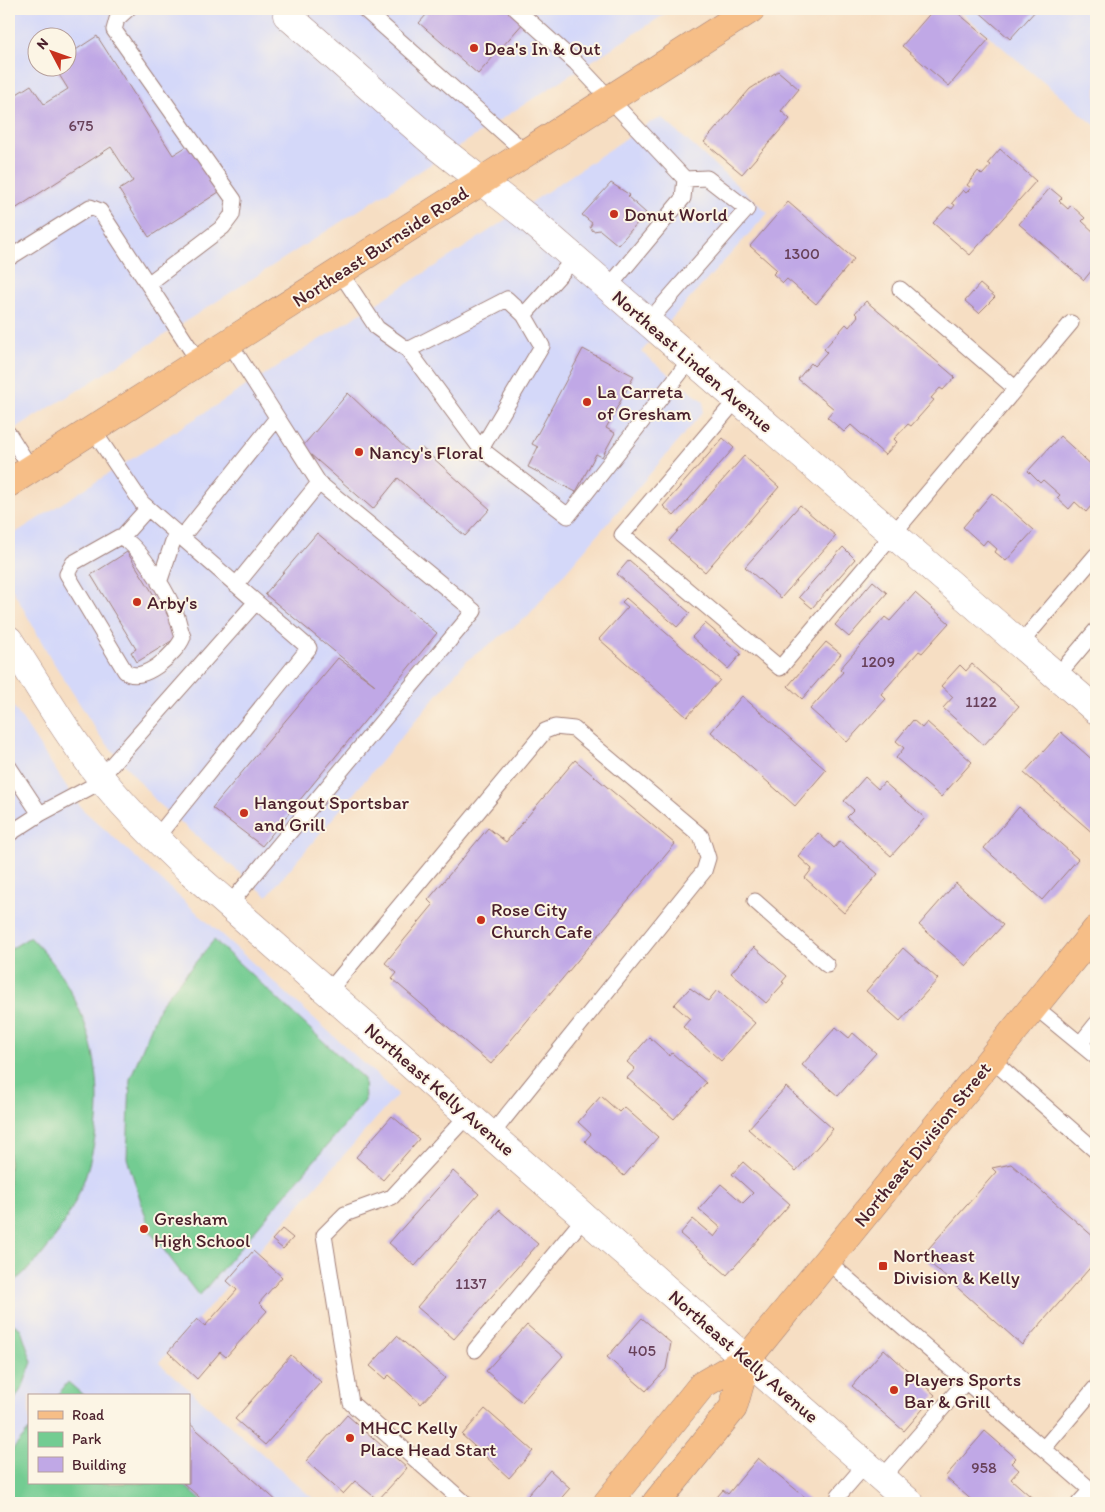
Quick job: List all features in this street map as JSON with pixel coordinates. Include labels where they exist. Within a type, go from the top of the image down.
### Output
[{"type":"main road","name":"Northeast Burnside Road","points":[[9,483],[751,9]]},
{"type":"main road","name":"Northeast Division Street","points":[[607,1503],[702,1385],[747,1359],[1096,930]]},
{"type":"main road","name":"Northeast Division Street","points":[[657,1503],[733,1408],[747,1359]]},
{"type":"street","name":"Northeast Linden Avenue","points":[[280,12],[438,147],[575,258],[1096,710]]},
{"type":"street","name":"Northeast Kelly Avenue","points":[[9,640],[62,724],[102,779],[156,838],[229,905],[910,1503]]},
{"type":"lane","points":[[128,9],[117,19],[114,30],[234,200],[232,215],[224,227],[148,284]]},
{"type":"lane","points":[[364,9],[526,153]]},
{"type":"lane","points":[[516,9],[576,63],[685,179],[683,198],[608,288]]},
{"type":"lane","points":[[648,322],[747,209],[707,178],[685,179]]},
{"type":"lane","points":[[9,258],[90,207],[100,211],[199,362]]},
{"type":"lane","points":[[524,315],[575,258]]},
{"type":"lane","points":[[340,272],[377,328],[408,350],[481,449],[568,516],[691,359]]},
{"type":"lane","points":[[900,289],[1016,388]]},
{"type":"lane","points":[[408,350],[507,298],[524,315],[542,346],[481,449]]},
{"type":"lane","points":[[737,399],[622,535],[780,668],[1071,323]]},
{"type":"lane","points":[[229,342],[319,483],[474,612],[229,905]]},
{"type":"lane","points":[[159,583],[179,535],[277,418]]},
{"type":"lane","points":[[93,430],[142,503],[309,648],[156,838]]},
{"type":"lane","points":[[9,434],[31,469]]},
{"type":"lane","points":[[236,585],[319,483]]},
{"type":"lane","points":[[122,537],[131,542],[174,608],[182,637],[176,651],[144,674],[132,676],[125,671],[67,574],[73,563],[122,537],[148,508]]},
{"type":"lane","points":[[1020,644],[1096,555]]},
{"type":"lane","points":[[9,834],[102,779],[256,602]]},
{"type":"lane","points":[[1057,676],[1096,630]]},
{"type":"lane","points":[[328,992],[545,731],[556,727],[574,729],[701,836],[708,858],[704,871],[491,1134]]},
{"type":"lane","points":[[9,767],[40,814]]},
{"type":"lane","points":[[755,901],[827,965]]},
{"type":"lane","points":[[1034,1006],[1096,1057]]},
{"type":"lane","points":[[1080,1044],[1096,1024]]},
{"type":"lane","points":[[991,1060],[1096,1151]]},
{"type":"lane","points":[[465,1503],[351,1403],[324,1235],[345,1214],[392,1197],[468,1115]]},
{"type":"lane","points":[[475,1350],[585,1217]]},
{"type":"lane","points":[[827,1262],[1091,1490],[1079,1503]]},
{"type":"lane","points":[[841,1503],[839,1495],[874,1471],[966,1381]]},
{"type":"lane","points":[[1044,1448],[1096,1387]]},
{"type":"shaded area","points":[[9,9],[673,9],[80,389],[9,432]]},
{"type":"shaded area","points":[[957,9],[1096,9],[1096,126],[1036,76]]},
{"type":"shaded area","points":[[662,118],[768,213],[641,352],[704,402],[703,412],[526,618],[466,661],[267,896],[157,802],[100,736],[50,657],[9,583],[9,537],[462,249],[649,123]]},
{"type":"shaded area","name":"Gresham High School","points":[[9,700],[81,808],[398,1094],[159,1363],[318,1503],[9,1503]]},
{"type":"green space","points":[[30,937],[58,970],[79,1008],[91,1042],[97,1077],[98,1113],[93,1148],[83,1182],[68,1216],[44,1252],[14,1282],[9,1278],[9,950]]},
{"type":"green space","points":[[214,940],[364,1079],[365,1101],[199,1296],[151,1233],[127,1158],[130,1079],[160,1005]]},
{"type":"green space","points":[[9,1321],[21,1329],[32,1362],[23,1386],[9,1409]]},
{"type":"green space","points":[[68,1382],[82,1394],[59,1394]]},
{"type":"green space","points":[[28,1431],[28,1484],[183,1484],[204,1503],[9,1503],[9,1454]]},
{"type":"building","name":"Dea's In & Out","points":[[421,9],[511,9],[525,21],[478,74],[419,23],[427,14]]},
{"type":"building","points":[[934,9],[953,9],[989,39],[949,86],[902,46]]},
{"type":"building","points":[[976,9],[1037,9],[1010,39]]},
{"type":"building","points":[[97,36],[173,155],[189,145],[219,192],[149,237],[119,190],[133,181],[111,147],[9,213],[9,92],[12,97],[31,85],[44,104],[68,89],[61,78],[78,78],[78,48]]},
{"type":"building","points":[[778,71],[799,89],[781,111],[790,119],[742,174],[704,142],[750,89]]},
{"type":"building","points":[[1000,149],[1036,181],[970,255],[933,223],[948,207],[952,209],[955,205],[952,203],[963,190],[966,193],[971,188],[967,185],[978,171],[982,175],[991,165],[988,163]]},
{"type":"building","name":"Donut World","points":[[611,183],[630,195],[628,197],[646,213],[618,245],[600,230],[593,231],[590,227],[592,223],[582,215]]},
{"type":"building","points":[[1050,188],[1062,198],[1059,201],[1068,209],[1071,205],[1085,218],[1082,221],[1096,234],[1096,265],[1084,280],[1019,224]]},
{"type":"building","points":[[788,202],[854,259],[816,304],[787,279],[783,283],[773,274],[777,270],[750,246]]},
{"type":"building","points":[[980,284],[995,297],[979,313],[965,301]]},
{"type":"building","points":[[866,301],[955,377],[943,390],[940,388],[931,398],[934,400],[911,426],[908,424],[894,439],[897,442],[885,455],[851,425],[844,432],[827,417],[834,409],[798,379],[811,363],[814,366],[827,352],[824,349],[846,324],[849,327],[858,316],[855,313]]},
{"type":"building","name":"La Carreta of Gresham","points":[[583,349],[634,376],[606,428],[615,433],[602,457],[596,454],[576,492],[528,467],[538,447],[532,444]]},
{"type":"building","name":"Nancy's Floral","points":[[348,393],[415,457],[422,448],[490,509],[465,536],[398,478],[373,509],[302,447]]},
{"type":"building","points":[[1060,436],[1096,469],[1096,482],[1091,487],[1096,491],[1096,500],[1086,512],[1075,502],[1069,509],[1057,498],[1060,495],[1043,480],[1040,483],[1028,471]]},
{"type":"building","points":[[723,438],[734,448],[674,516],[663,506]]},
{"type":"building","points":[[744,456],[779,487],[705,572],[669,541]]},
{"type":"building","points":[[992,493],[1034,530],[1006,561],[995,552],[997,549],[987,540],[983,545],[963,527]]},
{"type":"building","points":[[800,505],[836,536],[781,598],[745,567]]},
{"type":"building","points":[[317,533],[437,633],[262,846],[212,808],[338,658],[375,685],[265,594]]},
{"type":"building","points":[[843,547],[855,559],[812,608],[799,597]]},
{"type":"building","name":"Arby's","points":[[127,552],[154,595],[160,591],[172,608],[166,612],[178,637],[137,662],[131,652],[136,649],[91,575]]},
{"type":"building","points":[[629,560],[690,613],[677,627],[617,574]]},
{"type":"building","points":[[873,581],[887,593],[849,637],[835,625]]},
{"type":"building","points":[[915,593],[949,623],[922,653],[919,651],[881,694],[886,699],[847,742],[810,709],[843,672],[840,669],[885,617],[890,621]]},
{"type":"building","points":[[626,598],[720,680],[687,717],[599,639],[628,607],[622,602]]},
{"type":"building","points":[[705,623],[741,654],[728,669],[692,637]]},
{"type":"building","points":[[826,642],[841,654],[802,699],[788,686]]},
{"type":"building","points":[[972,664],[1019,706],[984,745],[943,708],[953,697],[941,686],[960,665],[966,671]]},
{"type":"building","points":[[742,696],[826,770],[795,806],[711,732]]},
{"type":"building","points":[[913,720],[922,728],[927,722],[972,762],[941,797],[896,758],[904,748],[896,741]]},
{"type":"building","points":[[1061,732],[1096,763],[1095,835],[1024,773]]},
{"type":"building","points":[[575,760],[675,844],[491,1064],[392,979],[397,973],[385,963],[433,905],[428,900],[488,828],[506,842]]},
{"type":"building","points":[[865,777],[878,789],[884,782],[925,818],[891,856],[847,817],[854,810],[844,801]]},
{"type":"building","points":[[1019,807],[1078,859],[1042,900],[984,848]]},
{"type":"building","points":[[818,833],[834,848],[840,841],[878,874],[844,913],[805,878],[812,869],[798,856]]},
{"type":"building","points":[[956,883],[1003,925],[966,966],[919,925]]},
{"type":"building","points":[[754,947],[787,976],[782,982],[784,983],[766,1003],[731,973]]},
{"type":"building","points":[[903,948],[938,979],[900,1021],[866,991]]},
{"type":"building","points":[[690,988],[708,1001],[717,990],[755,1023],[721,1061],[683,1027],[690,1019],[674,1005]]},
{"type":"building","points":[[836,1027],[849,1038],[853,1033],[876,1053],[838,1096],[802,1065]]},
{"type":"building","points":[[649,1037],[670,1056],[672,1053],[706,1083],[674,1119],[627,1078],[635,1069],[627,1062]]},
{"type":"building","points":[[786,1087],[833,1129],[796,1171],[748,1129]]},
{"type":"building","points":[[601,1096],[619,1112],[624,1107],[658,1137],[624,1176],[585,1141],[591,1134],[578,1122]]},
{"type":"building","points":[[392,1116],[419,1139],[383,1180],[356,1157]]},
{"type":"building","points":[[743,1162],[790,1204],[727,1275],[680,1234],[693,1219],[714,1237],[721,1228],[699,1209],[721,1184],[743,1203],[753,1193],[732,1174]]},
{"type":"building","points":[[1011,1164],[1096,1239],[1096,1261],[1022,1345],[922,1256],[996,1172],[992,1168]]},
{"type":"building","points":[[453,1171],[479,1194],[415,1266],[389,1243]]},
{"type":"building","points":[[499,1210],[538,1244],[454,1339],[417,1307]]},
{"type":"building","points":[[282,1229],[293,1238],[283,1249],[272,1240]]},
{"type":"building","points":[[253,1251],[282,1277],[259,1303],[267,1311],[226,1357],[220,1352],[197,1379],[168,1352],[197,1319],[205,1326],[237,1290],[227,1281]]},
{"type":"building","points":[[642,1318],[671,1343],[666,1369],[646,1391],[607,1357]]},
{"type":"building","points":[[527,1325],[563,1356],[522,1402],[486,1371]]},
{"type":"building","points":[[397,1336],[445,1378],[421,1404],[389,1375],[385,1379],[370,1366]]},
{"type":"building","name":"Players Sports Bar & Grill","points":[[884,1349],[935,1395],[904,1431],[852,1386]]},
{"type":"building","points":[[291,1355],[321,1382],[265,1445],[235,1419]]},
{"type":"building","points":[[485,1409],[533,1451],[509,1478],[462,1435]]},
{"type":"building","name":"MHCC Kelly Place Head Start","points":[[347,1415],[407,1468],[378,1500],[355,1481],[343,1494],[306,1461]]},
{"type":"building","points":[[190,1424],[279,1503],[206,1503],[184,1484],[190,1484]]},
{"type":"building","points":[[985,1431],[1016,1458],[1011,1463],[1019,1470],[1011,1479],[1038,1503],[975,1503],[945,1477]]},
{"type":"building","points":[[758,1458],[812,1503],[712,1503],[723,1490],[728,1494]]},
{"type":"building","points":[[550,1470],[570,1488],[557,1503],[521,1503]]},
{"type":"place","name":"Dea's In & Out","points":[[474,48]]},
{"type":"place","name":"Donut World","points":[[614,214]]},
{"type":"place","name":"La Carreta of Gresham","points":[[587,402]]},
{"type":"place","name":"Nancy's Floral","points":[[359,452]]},
{"type":"place","name":"Arby's","points":[[137,602]]},
{"type":"place","name":"Hangout Sportsbar and Grill","points":[[244,813]]},
{"type":"place","name":"Rose City Church Cafe","points":[[481,920]]},
{"type":"place","name":"Gresham High School","points":[[144,1229]]},
{"type":"place","name":"Northeast Division & Kelly","points":[[883,1266]]},
{"type":"place","name":"Players Sports Bar & Grill","points":[[894,1390]]},
{"type":"place","name":"MHCC Kelly Place Head Start","points":[[350,1438]]}]
